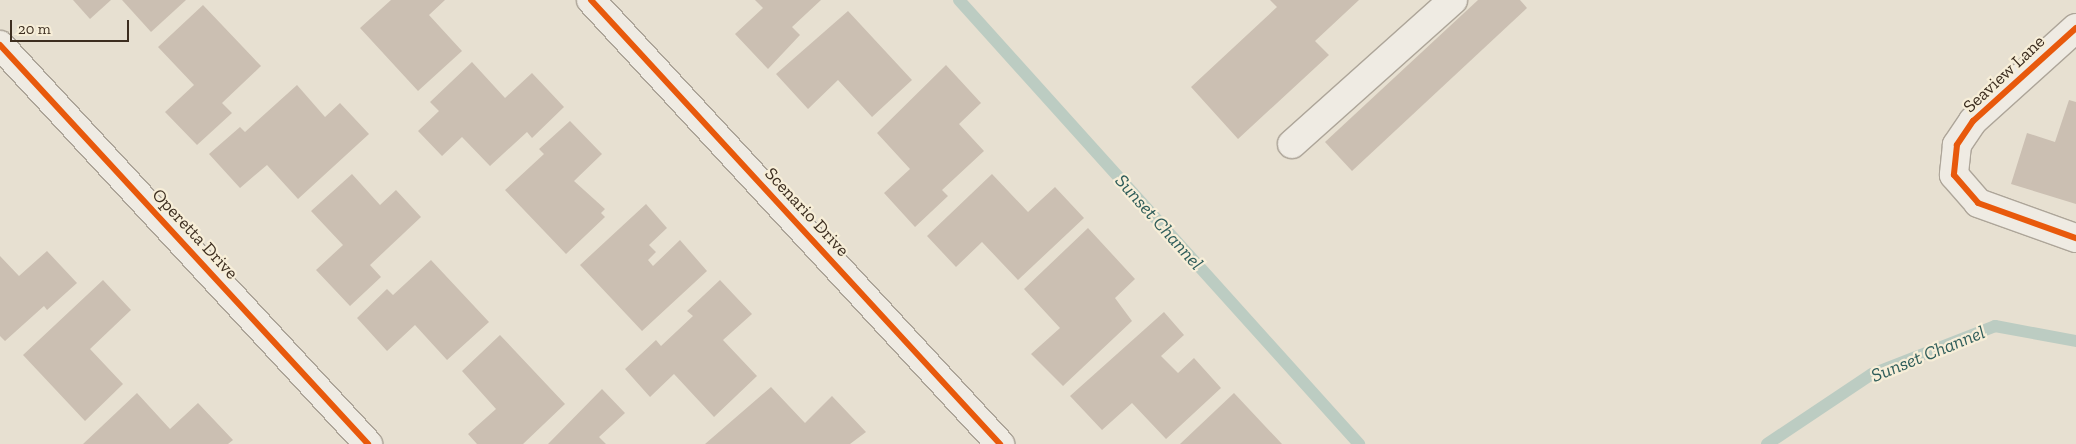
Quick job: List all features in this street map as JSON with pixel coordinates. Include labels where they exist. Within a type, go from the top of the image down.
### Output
[{"type":"street","name":"Scenario Drive","points":[[591,0],[1000,444]]},
{"type":"street","points":[[1292,144],[1453,0]]},
{"type":"street","name":"Seaview Lane","points":[[2076,28],[1973,121],[1957,145],[1954,175],[1978,203],[2076,238]]},
{"type":"street","name":"Operetta Drive","points":[[0,44],[368,444]]},
{"type":"building","points":[[73,0],[111,0],[90,19]]},
{"type":"building","points":[[122,0],[186,0],[151,32]]},
{"type":"building","points":[[391,0],[445,0],[429,15],[462,51],[418,91],[360,28]]},
{"type":"building","points":[[755,0],[821,0],[792,27],[800,35],[768,69],[735,34],[763,8]]},
{"type":"building","points":[[1270,0],[1359,0],[1315,41],[1329,55],[1238,139],[1191,87],[1277,7]]},
{"type":"building","points":[[1478,0],[1520,0],[1527,8],[1352,171],[1325,142]]},
{"type":"building","points":[[203,5],[261,66],[222,103],[232,113],[197,145],[165,112],[194,85],[158,47]]},
{"type":"building","points":[[848,11],[912,80],[872,117],[838,80],[808,109],[776,74]]},
{"type":"building","points":[[472,62],[505,98],[532,73],[564,107],[532,138],[527,132],[490,166],[462,137],[442,156],[418,131],[439,111],[430,102]]},
{"type":"building","points":[[946,65],[981,103],[959,124],[984,151],[942,190],[948,196],[915,227],[884,193],[910,169],[877,133]]},
{"type":"building","points":[[297,85],[325,117],[340,103],[369,134],[298,199],[267,165],[240,188],[209,154],[240,127],[245,132]]},
{"type":"building","points":[[2069,100],[2076,102],[2076,204],[2011,184],[2027,133],[2055,142]]},
{"type":"building","points":[[570,121],[602,154],[574,181],[605,209],[601,213],[605,217],[566,254],[505,190],[544,154],[539,149]]},
{"type":"building","points":[[352,174],[380,205],[396,190],[421,217],[370,265],[381,277],[350,306],[316,270],[343,245],[311,211]]},
{"type":"building","points":[[992,174],[1028,212],[1055,187],[1084,218],[1018,280],[982,242],[956,267],[927,236]]},
{"type":"building","points":[[646,204],[667,228],[649,245],[656,252],[648,260],[653,266],[680,240],[707,271],[642,331],[580,265]]},
{"type":"building","points":[[1088,228],[1135,279],[1115,298],[1132,321],[1063,386],[1031,354],[1060,328],[1024,289]]},
{"type":"building","points":[[47,251],[77,283],[47,310],[44,306],[5,341],[0,336],[0,256],[19,276]]},
{"type":"building","points":[[431,260],[489,322],[447,360],[415,325],[387,351],[357,318],[387,289],[393,295]]},
{"type":"building","points":[[103,280],[131,310],[90,349],[123,384],[85,421],[23,355]]},
{"type":"building","points":[[720,280],[752,314],[723,340],[757,376],[714,417],[674,374],[650,397],[625,369],[656,340],[661,346],[693,316],[687,311]]},
{"type":"building","points":[[1164,312],[1184,335],[1161,356],[1178,373],[1194,358],[1221,388],[1166,439],[1132,403],[1102,430],[1070,396]]},
{"type":"building","points":[[500,335],[565,404],[523,444],[477,444],[468,434],[496,409],[462,371]]},
{"type":"building","points":[[771,387],[805,423],[832,396],[866,432],[850,444],[705,444]]},
{"type":"building","points":[[602,389],[625,413],[599,437],[606,444],[548,444]]},
{"type":"building","points":[[137,393],[170,429],[198,403],[233,440],[228,444],[83,444]]},
{"type":"building","points":[[1234,393],[1282,444],[1180,444]]},
{"type":"waterway","name":"Sunset Channel","points":[[959,0],[1359,444]]},
{"type":"waterway","name":"Sunset Channel","points":[[1767,444],[1872,374],[1995,326],[2076,341]]},
{"type":"cycle path","points":[[591,0],[1000,444]]},
{"type":"cycle path","points":[[2076,28],[1973,121],[1957,145],[1954,175],[1978,203],[2076,238]]},
{"type":"cycle path","points":[[0,45],[368,444]]}]
